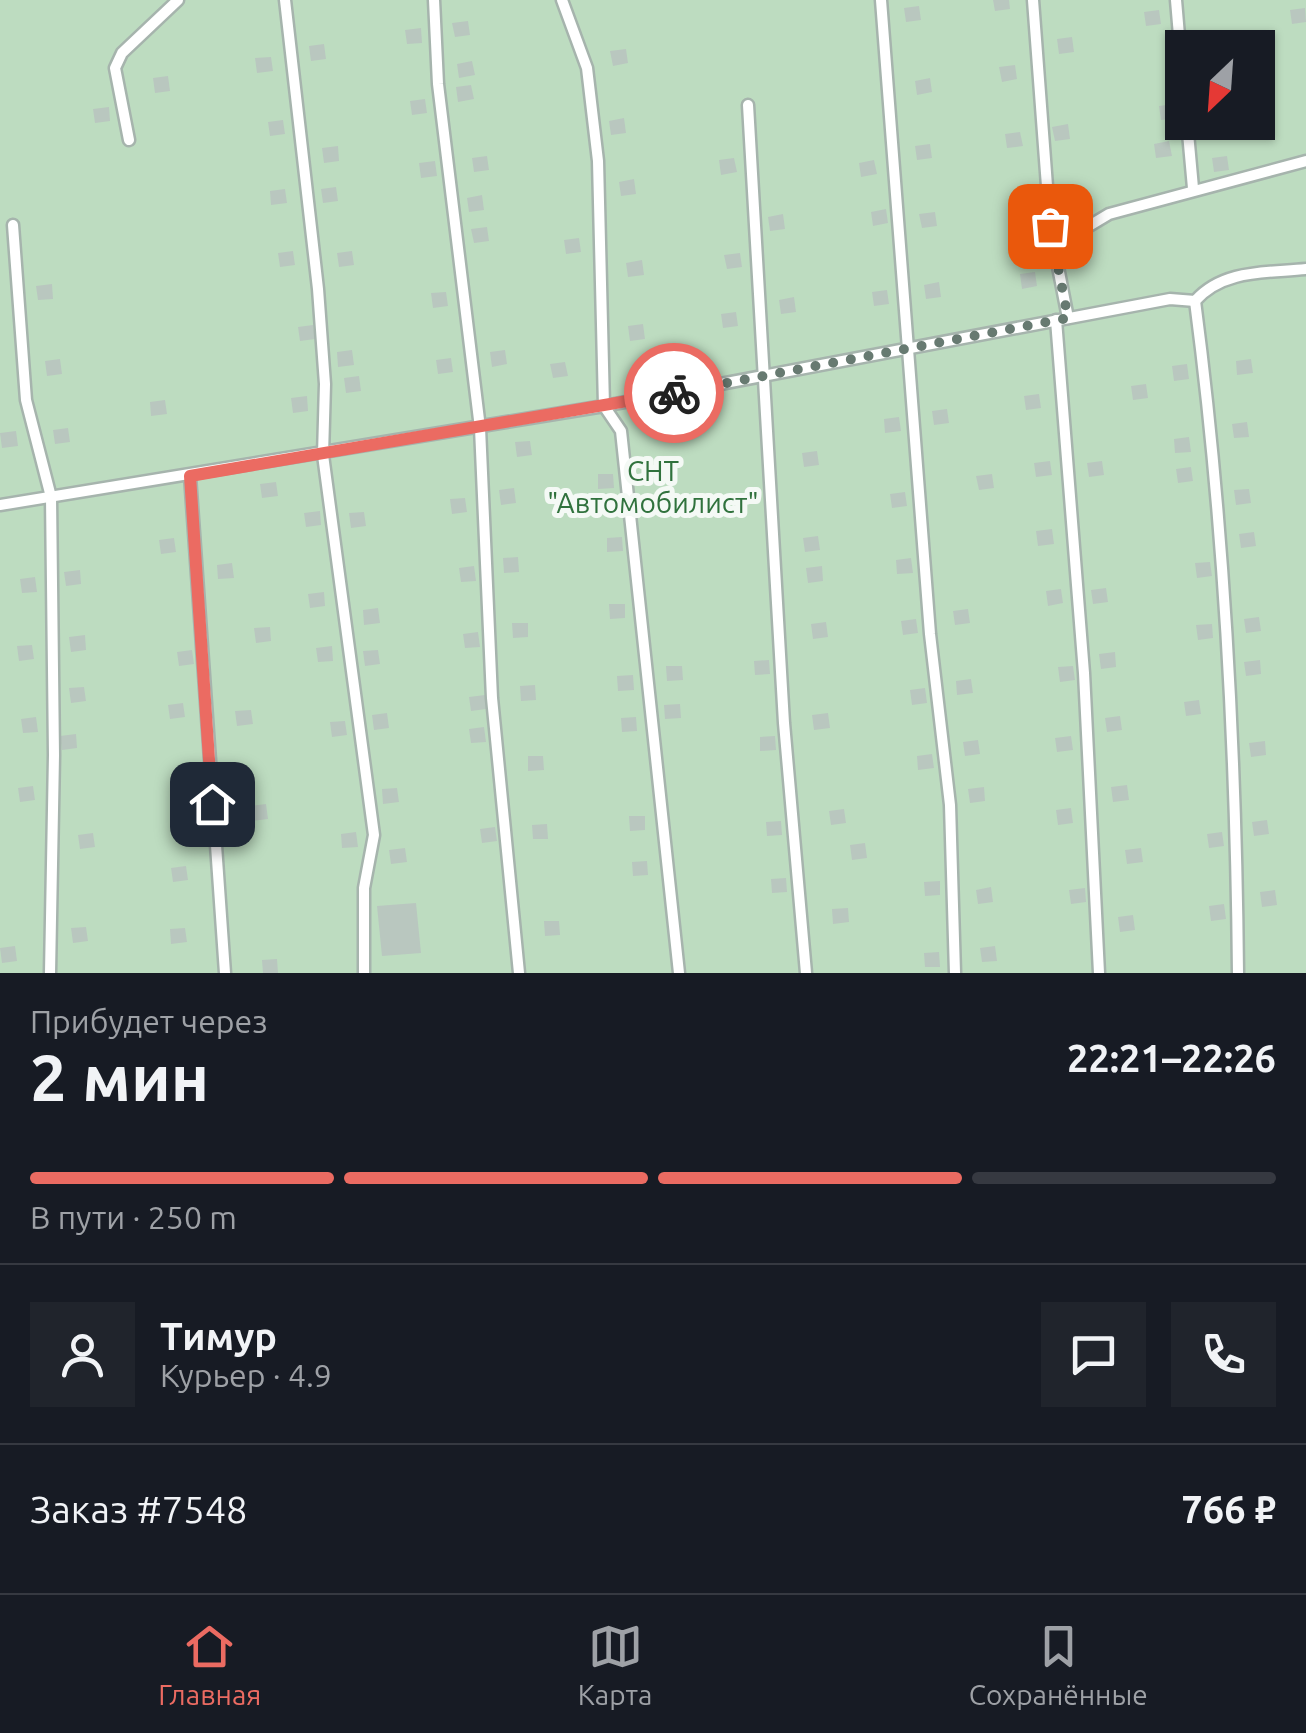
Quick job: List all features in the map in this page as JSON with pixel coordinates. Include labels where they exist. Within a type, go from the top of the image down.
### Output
[{"type":"lane","points":[[128,140],[115,68],[122,53],[178,0]]},
{"type":"lane","points":[[286,0],[318,289],[325,384],[323,455],[374,835],[364,888],[364,973]]},
{"type":"lane","points":[[434,0],[438,84],[480,428],[492,698],[518,973]]},
{"type":"lane","points":[[562,0],[587,68],[598,161],[604,406],[621,431],[679,973]]},
{"type":"lane","points":[[881,0],[930,634],[950,805],[956,973]]},
{"type":"lane","points":[[1033,0],[1062,319],[1099,973]]},
{"type":"lane","points":[[1176,0],[1179,30]]},
{"type":"lane","points":[[748,105],[784,723],[806,973]]},
{"type":"lane","points":[[1189,140],[1193,188]]},
{"type":"lane","points":[[1054,247],[1109,214],[1193,188],[1306,161]]},
{"type":"lane","points":[[13,225],[26,400],[52,498],[54,755],[50,973]]},
{"type":"lane","points":[[1238,973],[1237,862],[1221,582],[1208,400],[1195,301],[1206,288],[1228,277],[1306,269]]},
{"type":"lane","points":[[0,505],[480,428],[1170,299],[1195,301]]},
{"type":"lane","points":[[190,476],[225,973]]},
{"type":"green space","name":"СНТ \"Автомобилист\"","points":[[0,0],[1306,0],[1306,973],[0,973]]},
{"type":"building","points":[[993,0],[1009,0],[1010,9],[995,11]]},
{"type":"building","points":[[919,6],[921,20],[906,22],[904,8]]},
{"type":"building","points":[[1305,8],[1306,22],[1292,24],[1290,10]]},
{"type":"building","points":[[1159,10],[1161,24],[1146,26],[1144,12]]},
{"type":"building","points":[[468,21],[470,35],[455,37],[452,23]]},
{"type":"building","points":[[421,28],[422,43],[407,44],[405,30]]},
{"type":"building","points":[[1072,37],[1074,52],[1059,54],[1057,39]]},
{"type":"building","points":[[324,44],[326,59],[311,61],[309,46]]},
{"type":"building","points":[[626,49],[628,63],[613,66],[610,51]]},
{"type":"building","points":[[271,57],[273,71],[257,73],[255,58]]},
{"type":"building","points":[[472,61],[475,75],[459,78],[457,64]]},
{"type":"building","points":[[1015,65],[1017,79],[1002,82],[999,67]]},
{"type":"building","points":[[168,76],[170,91],[155,93],[153,78]]},
{"type":"building","points":[[930,78],[932,92],[917,95],[915,81]]},
{"type":"building","points":[[471,85],[474,99],[458,102],[456,87]]},
{"type":"building","points":[[425,99],[427,113],[412,115],[410,101]]},
{"type":"building","points":[[1165,105],[1165,120],[1161,120],[1159,106]]},
{"type":"building","points":[[109,107],[110,121],[95,123],[93,109]]},
{"type":"building","points":[[624,118],[626,133],[611,135],[609,121]]},
{"type":"building","points":[[283,120],[285,134],[270,136],[268,122]]},
{"type":"building","points":[[1068,124],[1070,139],[1055,141],[1052,127]]},
{"type":"building","points":[[1020,132],[1023,146],[1007,148],[1005,134]]},
{"type":"building","points":[[1169,141],[1172,156],[1156,158],[1154,144]]},
{"type":"building","points":[[930,144],[932,158],[917,160],[915,146]]},
{"type":"building","points":[[338,146],[339,161],[324,163],[322,148]]},
{"type":"building","points":[[487,156],[489,170],[474,172],[472,158]]},
{"type":"building","points":[[1227,156],[1229,170],[1214,172],[1212,158]]},
{"type":"building","points":[[734,158],[737,172],[721,175],[719,160]]},
{"type":"building","points":[[874,160],[877,174],[861,177],[859,163]]},
{"type":"building","points":[[435,161],[437,176],[421,178],[419,163]]},
{"type":"building","points":[[634,179],[636,194],[621,196],[619,182]]},
{"type":"building","points":[[336,187],[338,201],[323,203],[321,189]]},
{"type":"building","points":[[285,189],[287,203],[271,205],[270,191]]},
{"type":"building","points":[[482,195],[484,210],[469,212],[467,198]]},
{"type":"building","points":[[1075,196],[1078,210],[1062,212],[1060,198]]},
{"type":"building","points":[[886,209],[888,223],[873,226],[871,212]]},
{"type":"building","points":[[935,212],[937,226],[922,228],[919,214]]},
{"type":"building","points":[[783,214],[785,229],[770,231],[768,217]]},
{"type":"building","points":[[1027,221],[1029,235],[1014,238],[1012,223]]},
{"type":"building","points":[[487,227],[489,241],[474,243],[471,229]]},
{"type":"building","points":[[579,238],[581,252],[566,254],[564,240]]},
{"type":"building","points":[[293,251],[295,265],[280,267],[278,253]]},
{"type":"building","points":[[352,251],[354,265],[339,267],[337,253]]},
{"type":"building","points":[[740,253],[742,267],[727,269],[724,255]]},
{"type":"building","points":[[642,260],[644,275],[628,277],[626,263]]},
{"type":"building","points":[[1035,272],[1037,286],[1022,289],[1020,274]]},
{"type":"building","points":[[939,282],[941,297],[926,299],[924,285]]},
{"type":"building","points":[[52,284],[53,299],[38,300],[36,286]]},
{"type":"building","points":[[887,290],[889,304],[874,306],[872,292]]},
{"type":"building","points":[[446,292],[448,306],[433,308],[431,293]]},
{"type":"building","points":[[794,297],[796,312],[781,314],[779,300]]},
{"type":"building","points":[[736,312],[738,326],[723,328],[721,314]]},
{"type":"building","points":[[643,324],[645,339],[630,341],[628,326]]},
{"type":"building","points":[[313,325],[315,339],[300,341],[298,327]]},
{"type":"building","points":[[352,350],[354,365],[338,367],[337,352]]},
{"type":"building","points":[[505,350],[507,364],[492,367],[490,352]]},
{"type":"building","points":[[451,358],[453,372],[438,374],[436,360]]},
{"type":"building","points":[[60,359],[62,374],[47,376],[45,361]]},
{"type":"building","points":[[1251,359],[1253,373],[1237,375],[1236,361]]},
{"type":"building","points":[[565,362],[568,376],[553,378],[550,364]]},
{"type":"building","points":[[1187,364],[1189,379],[1174,381],[1172,366]]},
{"type":"building","points":[[359,376],[361,391],[346,393],[344,378]]},
{"type":"building","points":[[1146,384],[1148,398],[1133,400],[1131,386]]},
{"type":"building","points":[[1039,394],[1041,408],[1026,410],[1024,396]]},
{"type":"building","points":[[307,396],[308,411],[293,413],[291,398]]},
{"type":"building","points":[[165,400],[167,414],[151,416],[150,402]]},
{"type":"building","points":[[947,409],[949,423],[934,425],[932,411]]},
{"type":"building","points":[[899,417],[901,431],[885,433],[884,419]]},
{"type":"building","points":[[1247,422],[1249,437],[1234,438],[1232,424]]},
{"type":"building","points":[[68,428],[70,442],[55,444],[53,430]]},
{"type":"building","points":[[16,431],[18,446],[2,448],[0,433]]},
{"type":"building","points":[[1189,437],[1191,452],[1175,453],[1174,439]]},
{"type":"building","points":[[530,441],[532,455],[517,457],[515,442]]},
{"type":"building","points":[[817,451],[819,465],[804,467],[802,453]]},
{"type":"building","points":[[1050,461],[1052,475],[1036,477],[1034,463]]},
{"type":"building","points":[[1102,461],[1104,475],[1089,477],[1087,463]]},
{"type":"building","points":[[1191,467],[1193,481],[1178,483],[1176,469]]},
{"type":"building","points":[[598,474],[613,474],[614,488],[598,489]]},
{"type":"building","points":[[992,474],[994,488],[979,490],[976,476]]},
{"type":"building","points":[[276,482],[278,496],[262,498],[260,484]]},
{"type":"building","points":[[514,488],[516,503],[501,505],[499,490]]},
{"type":"building","points":[[1249,489],[1251,503],[1236,505],[1234,490]]},
{"type":"building","points":[[905,492],[907,506],[892,508],[890,494]]},
{"type":"building","points":[[465,498],[467,512],[452,514],[450,499]]},
{"type":"building","points":[[320,511],[321,525],[306,527],[304,513]]},
{"type":"building","points":[[364,512],[366,526],[351,528],[349,513]]},
{"type":"building","points":[[1052,529],[1054,544],[1038,546],[1036,531]]},
{"type":"building","points":[[1254,532],[1256,546],[1241,548],[1239,534]]},
{"type":"building","points":[[818,536],[820,550],[805,552],[803,538]]},
{"type":"building","points":[[622,537],[623,551],[607,552],[607,538]]},
{"type":"building","points":[[174,538],[176,552],[161,554],[159,540]]},
{"type":"building","points":[[518,557],[519,572],[504,573],[503,558]]},
{"type":"building","points":[[911,558],[913,573],[897,574],[896,560]]},
{"type":"building","points":[[1210,562],[1212,576],[1197,578],[1195,563]]},
{"type":"building","points":[[232,563],[234,578],[218,579],[217,565]]},
{"type":"building","points":[[474,566],[476,581],[461,582],[459,568]]},
{"type":"building","points":[[822,566],[823,581],[808,583],[806,568]]},
{"type":"building","points":[[80,570],[81,584],[66,586],[64,572]]},
{"type":"building","points":[[35,577],[37,592],[22,593],[20,579]]},
{"type":"building","points":[[1106,588],[1108,602],[1093,604],[1091,590]]},
{"type":"building","points":[[1061,589],[1063,603],[1048,606],[1046,591]]},
{"type":"building","points":[[324,592],[325,606],[310,608],[308,594]]},
{"type":"building","points":[[609,604],[625,604],[625,618],[610,619]]},
{"type":"building","points":[[378,608],[380,623],[364,625],[363,610]]},
{"type":"building","points":[[968,609],[970,623],[955,625],[953,611]]},
{"type":"building","points":[[1259,617],[1261,631],[1246,633],[1244,619]]},
{"type":"building","points":[[916,619],[918,633],[903,635],[901,621]]},
{"type":"building","points":[[826,622],[828,637],[813,639],[811,624]]},
{"type":"building","points":[[512,623],[528,623],[528,637],[513,638]]},
{"type":"building","points":[[1212,624],[1213,638],[1198,640],[1196,625]]},
{"type":"building","points":[[270,627],[271,641],[256,643],[254,628]]},
{"type":"building","points":[[478,632],[480,647],[465,648],[463,634]]},
{"type":"building","points":[[85,635],[86,650],[71,652],[69,637]]},
{"type":"building","points":[[32,645],[34,659],[19,661],[17,646]]},
{"type":"building","points":[[332,646],[333,661],[318,662],[316,648]]},
{"type":"building","points":[[192,650],[194,664],[179,666],[177,652]]},
{"type":"building","points":[[378,650],[380,664],[365,666],[363,651]]},
{"type":"building","points":[[1115,652],[1116,667],[1101,669],[1099,654]]},
{"type":"building","points":[[769,660],[770,674],[755,675],[754,661]]},
{"type":"building","points":[[1260,660],[1261,674],[1246,676],[1244,662]]},
{"type":"building","points":[[666,666],[682,666],[683,680],[667,681]]},
{"type":"building","points":[[1073,666],[1075,680],[1060,682],[1058,667]]},
{"type":"building","points":[[633,675],[634,690],[618,691],[617,676]]},
{"type":"building","points":[[971,679],[973,693],[957,695],[956,681]]},
{"type":"building","points":[[535,685],[536,700],[521,701],[520,686]]},
{"type":"building","points":[[84,687],[86,701],[71,703],[69,688]]},
{"type":"building","points":[[925,688],[927,703],[912,705],[910,690]]},
{"type":"building","points":[[485,695],[486,709],[471,711],[469,697]]},
{"type":"building","points":[[1199,700],[1201,714],[1186,716],[1184,702]]},
{"type":"building","points":[[183,703],[185,717],[170,719],[168,705]]},
{"type":"building","points":[[680,704],[681,718],[665,719],[664,705]]},
{"type":"building","points":[[251,710],[253,724],[237,726],[235,711]]},
{"type":"building","points":[[387,713],[389,728],[374,730],[372,715]]},
{"type":"building","points":[[828,713],[830,728],[814,730],[812,715]]},
{"type":"building","points":[[1120,716],[1122,730],[1107,732],[1105,718]]},
{"type":"building","points":[[36,717],[38,732],[23,733],[21,719]]},
{"type":"building","points":[[636,717],[637,731],[622,732],[621,718]]},
{"type":"building","points":[[345,721],[347,735],[332,737],[330,722]]},
{"type":"building","points":[[484,727],[486,742],[471,743],[469,729]]},
{"type":"building","points":[[76,734],[77,748],[62,750],[60,736]]},
{"type":"building","points":[[775,736],[776,750],[760,751],[760,737]]},
{"type":"building","points":[[1071,736],[1073,750],[1057,752],[1055,738]]},
{"type":"building","points":[[978,740],[980,754],[965,756],[963,742]]},
{"type":"building","points":[[1265,741],[1266,755],[1251,757],[1249,743]]},
{"type":"building","points":[[932,754],[934,768],[918,770],[917,756]]},
{"type":"building","points":[[528,756],[543,756],[544,770],[528,771]]},
{"type":"building","points":[[1127,785],[1129,800],[1113,802],[1111,787]]},
{"type":"building","points":[[33,786],[35,800],[20,802],[18,788]]},
{"type":"building","points":[[984,787],[985,801],[970,803],[968,789]]},
{"type":"building","points":[[397,788],[399,802],[383,804],[382,789]]},
{"type":"building","points":[[198,801],[200,815],[185,817],[183,803]]},
{"type":"building","points":[[266,804],[268,819],[252,821],[251,806]]},
{"type":"building","points":[[1071,808],[1073,823],[1058,825],[1056,810]]},
{"type":"building","points":[[844,809],[846,823],[831,825],[829,811]]},
{"type":"building","points":[[629,816],[645,816],[645,830],[630,831]]},
{"type":"building","points":[[1267,820],[1269,834],[1254,836],[1252,822]]},
{"type":"building","points":[[781,821],[782,835],[767,836],[766,822]]},
{"type":"building","points":[[547,824],[548,839],[533,839],[532,825]]},
{"type":"building","points":[[495,827],[497,841],[482,843],[480,829]]},
{"type":"building","points":[[356,832],[358,847],[342,848],[341,834]]},
{"type":"building","points":[[1222,832],[1224,846],[1209,848],[1207,834]]},
{"type":"building","points":[[93,833],[95,847],[80,849],[78,835]]},
{"type":"building","points":[[865,843],[867,858],[852,860],[850,845]]},
{"type":"building","points":[[405,848],[407,862],[391,864],[389,850]]},
{"type":"building","points":[[1141,848],[1143,862],[1127,864],[1125,850]]},
{"type":"building","points":[[647,861],[648,875],[633,876],[632,862]]},
{"type":"building","points":[[186,866],[188,880],[173,882],[171,868]]},
{"type":"building","points":[[786,878],[787,892],[772,893],[771,879]]},
{"type":"building","points":[[940,881],[940,895],[925,896],[924,882]]},
{"type":"building","points":[[991,887],[993,902],[978,904],[976,890]]},
{"type":"building","points":[[1085,888],[1086,902],[1071,904],[1069,890]]},
{"type":"building","points":[[1275,890],[1277,905],[1262,907],[1260,892]]},
{"type":"building","points":[[416,903],[421,953],[382,956],[377,906]]},
{"type":"building","points":[[1224,904],[1226,919],[1211,921],[1209,906]]},
{"type":"building","points":[[848,908],[849,922],[833,924],[832,909]]},
{"type":"building","points":[[1133,915],[1135,930],[1120,932],[1118,917]]},
{"type":"building","points":[[544,921],[559,921],[560,935],[545,936]]},
{"type":"building","points":[[86,927],[88,941],[73,943],[71,928]]},
{"type":"building","points":[[185,928],[187,942],[171,944],[170,929]]},
{"type":"building","points":[[15,946],[17,961],[2,963],[0,948]]},
{"type":"building","points":[[995,946],[997,961],[982,962],[980,948]]},
{"type":"building","points":[[939,952],[940,967],[925,967],[924,953]]},
{"type":"building","points":[[277,959],[278,973],[263,973],[262,960]]},
{"type":"way so far","points":[[674,393],[1068,318],[1050,226]]},
{"type":"route","points":[[212,804],[190,476],[674,393]]}]
